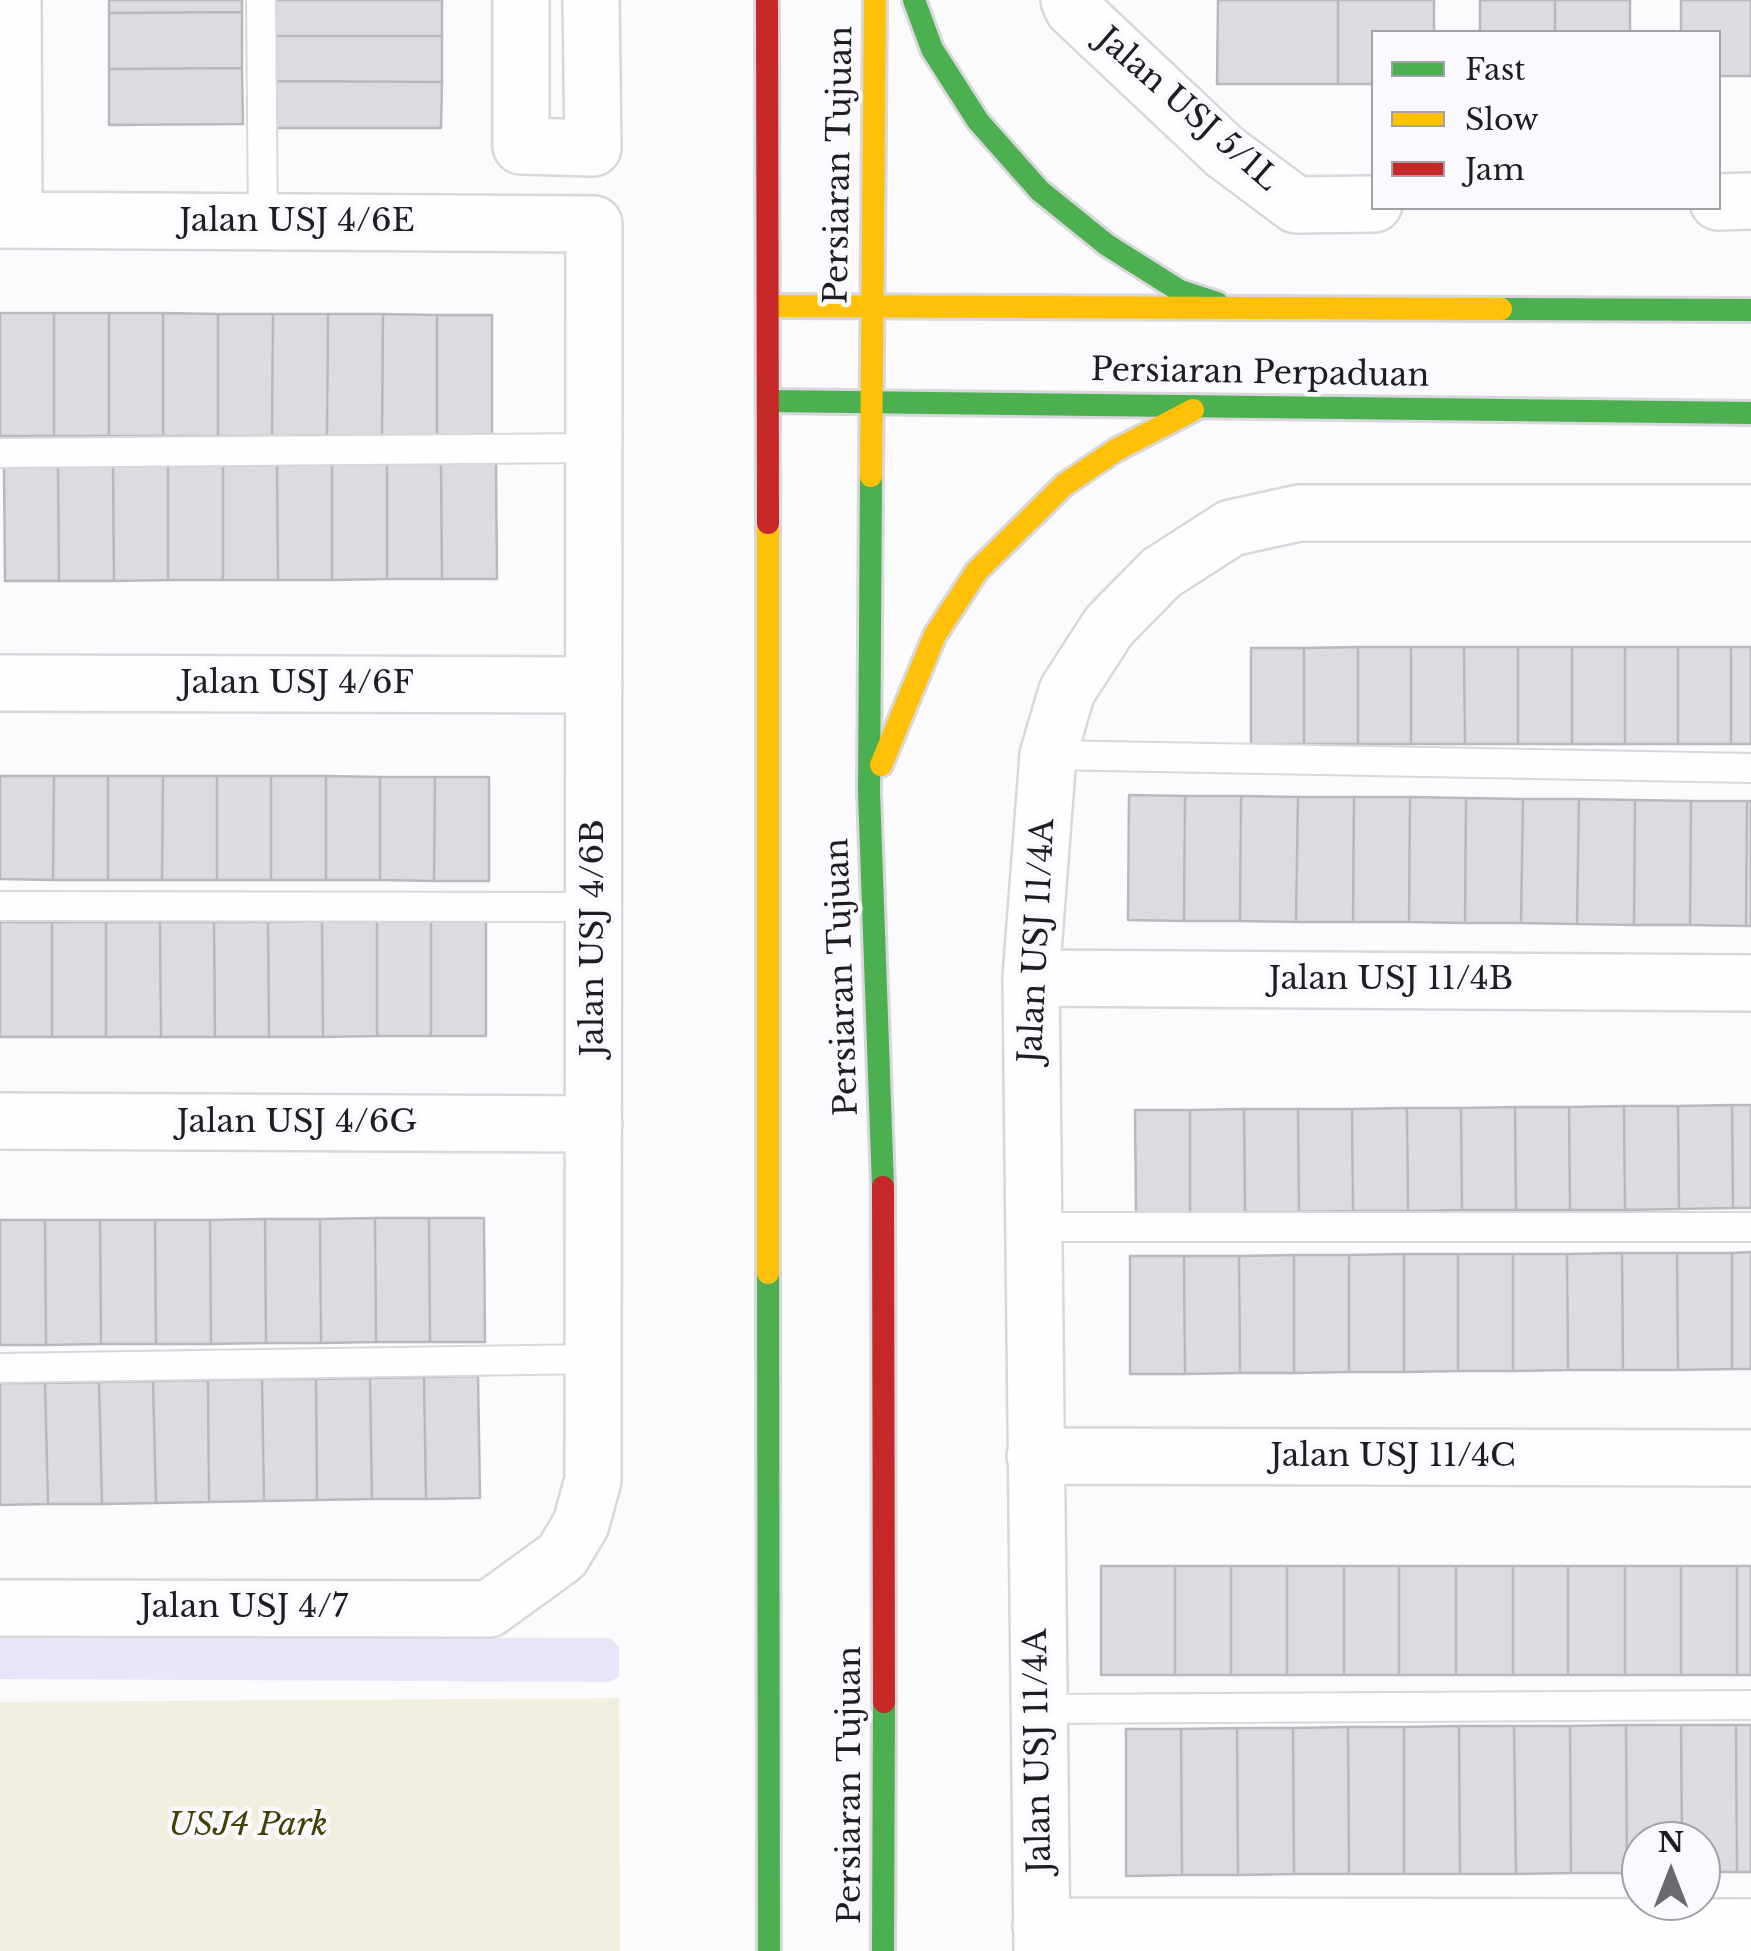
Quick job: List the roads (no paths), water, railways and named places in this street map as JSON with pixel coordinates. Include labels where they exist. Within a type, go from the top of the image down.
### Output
[{"type":"main road","points":[[767,0],[769,1951]]},
{"type":"main road","name":"Persiaran Tujuan","points":[[875,0],[869,792],[885,1253],[884,1951]]},
{"type":"main road","points":[[914,0],[932,49],[978,121],[1040,190],[1107,245],[1180,291],[1239,310]]},
{"type":"main road","name":"Persiaran Perpaduan","points":[[769,306],[1751,310]]},
{"type":"main road","name":"Persiaran Perpaduan","points":[[768,401],[1751,412]]},
{"type":"main road","points":[[869,792],[935,635],[978,572],[1064,485],[1116,450],[1200,406]]},
{"type":"street","points":[[7,220],[13,0]]},
{"type":"street","points":[[521,0],[520,146],[593,148],[591,0]]},
{"type":"street","name":"Jalan USJ 5/1L","points":[[1070,0],[1073,9],[1224,152],[1296,205],[1371,204]]},
{"type":"street","points":[[1721,202],[1751,201]]},
{"type":"street","name":"Jalan USJ 4/6E","points":[[7,220],[594,224]]},
{"type":"street","name":"Jalan USJ 4/6B","points":[[489,1609],[562,1556],[581,1524],[593,1480],[594,224]]},
{"type":"street","name":"Jalan USJ 11/4A","points":[[1042,1938],[1031,978],[1048,755],[1067,690],[1109,626],[1161,573],[1231,528],[1299,514],[1751,512]]},
{"type":"street","name":"Jalan USJ 4/6F","points":[[0,683],[594,685]]},
{"type":"street","name":"Jalan USJ 11/4B","points":[[1031,978],[1751,983]]},
{"type":"street","name":"Jalan USJ 4/6G","points":[[0,1121],[594,1124]]},
{"type":"street","name":"Jalan USJ 11/4C","points":[[1035,1456],[1751,1458]]},
{"type":"street","name":"Jalan USJ 4/7","points":[[0,1608],[489,1609]]},
{"type":"street","points":[[1042,1938],[1751,1927]]},
{"type":"lane","points":[[261,0],[263,222]]},
{"type":"lane","points":[[0,453],[594,448]]},
{"type":"lane","points":[[1048,755],[1751,768]]},
{"type":"lane","points":[[0,906],[594,908]]},
{"type":"lane","points":[[1033,1227],[1751,1227]]},
{"type":"lane","points":[[0,1368],[594,1360]]},
{"type":"lane","points":[[1038,1709],[1751,1705]]},
{"type":"park label","name":"USJ4 Park","points":[[248,1826]]}]
